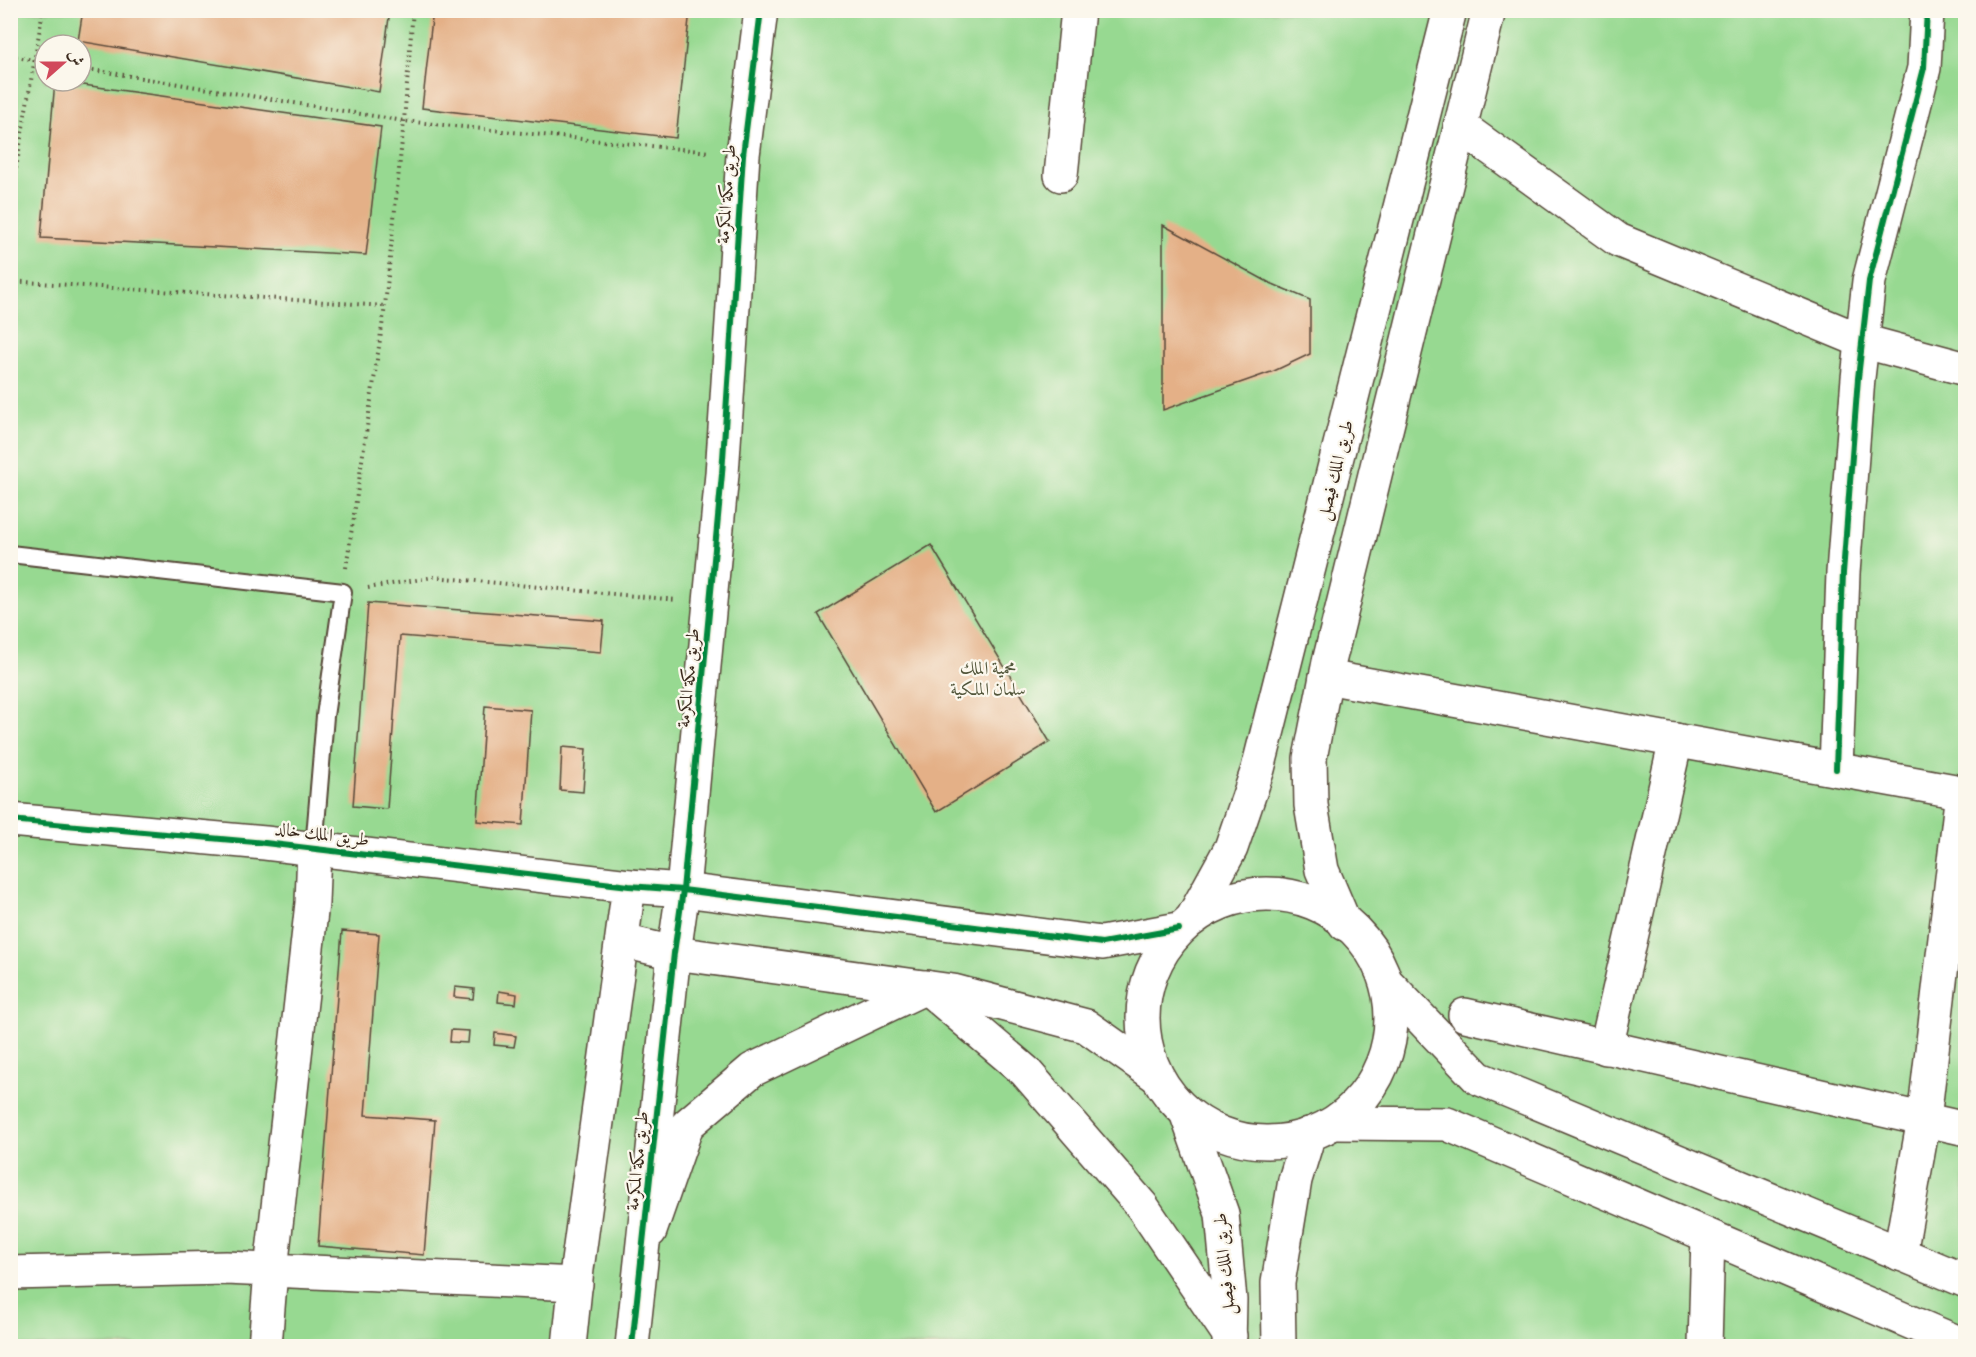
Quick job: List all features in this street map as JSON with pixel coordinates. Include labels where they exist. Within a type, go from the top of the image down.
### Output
[{"type":"street","name":"طريق مكة المكرمة","points":[[632,1347],[674,953],[683,890],[722,474],[743,155],[761,10]]},
{"type":"street","points":[[1061,175],[1078,10]]},
{"type":"street","name":"طريق الملك فيصل","points":[[1155,1075],[1143,1020],[1150,974],[1186,924],[1231,848],[1258,768],[1450,10]]},
{"type":"street","points":[[1345,924],[1322,870],[1311,805],[1310,758],[1326,677],[1489,10]]},
{"type":"street","points":[[1836,769],[1843,573],[1869,281],[1924,68],[1927,10]]},
{"type":"street","points":[[1460,126],[1618,240],[1862,341],[1965,369]]},
{"type":"street","points":[[1326,677],[1964,793],[1924,1119],[1900,1254]]},
{"type":"street","points":[[1606,1048],[1676,740]]},
{"type":"street","name":"طريق الملك خالد","points":[[10,820],[265,843],[629,886],[683,890],[1102,943],[1186,924]]},
{"type":"street","points":[[265,1347],[271,1270],[312,903],[314,849]]},
{"type":"street","points":[[569,1347],[629,886]]},
{"type":"street","points":[[1186,924],[1220,898],[1274,892],[1325,906],[1360,937],[1389,985],[1478,1078],[1965,1281]]},
{"type":"street","points":[[623,940],[674,953],[952,991],[1086,1026],[1155,1075],[1187,1115],[1234,1138],[1286,1143],[1322,1129],[1447,1124],[1965,1346]]},
{"type":"street","points":[[1279,1347],[1278,1283],[1295,1179],[1322,1129],[1372,1085],[1392,1036],[1389,985]]},
{"type":"street","points":[[642,1255],[687,1125],[752,1070],[926,987]]},
{"type":"street","points":[[926,987],[1025,1071],[1142,1206],[1229,1341]]},
{"type":"street","points":[[1465,1015],[1965,1129]]},
{"type":"street","name":"طريق الملك فيصل","points":[[1187,1115],[1222,1214],[1230,1300],[1229,1341]]},
{"type":"street","points":[[1705,1347],[1708,1236]]},
{"type":"street","points":[[10,1273],[226,1268],[576,1284]]},
{"type":"lane","points":[[10,554],[343,592],[325,716],[314,849]]},
{"type":"path","points":[[39,33],[43,10]]},
{"type":"path","points":[[413,10],[385,306],[343,592],[434,577],[710,603]]},
{"type":"path","points":[[10,56],[33,61]]},
{"type":"path","points":[[93,70],[404,121],[743,155]]},
{"type":"path","points":[[10,204],[33,72]]},
{"type":"path","points":[[10,281],[385,306]]},
{"type":"green space","name":"محمية الملك سلمان الملكية","points":[[10,11],[1965,11],[1965,1346],[11,1346]]},
{"type":"building","points":[[83,10],[390,10],[379,92],[93,44],[93,33],[79,33]]},
{"type":"building","points":[[433,10],[690,10],[676,138],[422,108]]},
{"type":"building","points":[[93,86],[381,127],[366,255],[41,238],[54,93],[93,93]]},
{"type":"building","points":[[1163,225],[1268,282],[1310,300],[1310,354],[1274,371],[1163,410]]},
{"type":"building","points":[[931,545],[1050,742],[936,812],[818,614]]},
{"type":"building","points":[[368,603],[604,621],[601,652],[400,636],[387,809],[353,806]]},
{"type":"building","points":[[485,706],[531,710],[523,825],[477,821]]},
{"type":"building","points":[[562,747],[586,749],[583,792],[560,790]]},
{"type":"building","points":[[342,931],[379,934],[365,1115],[435,1120],[424,1255],[318,1246]]},
{"type":"building","points":[[455,987],[474,989],[473,999],[454,997]]},
{"type":"building","points":[[499,991],[517,994],[516,1004],[498,1002]]},
{"type":"building","points":[[451,1030],[469,1031],[468,1043],[450,1042]]},
{"type":"building","points":[[495,1033],[516,1036],[514,1047],[494,1045]]},
{"type":"cycle path","points":[[632,1346],[674,953],[683,890],[722,474],[743,155],[761,10]]},
{"type":"cycle path","points":[[1836,769],[1843,573],[1858,378],[1869,281],[1924,68],[1927,10]]},
{"type":"cycle path","points":[[10,820],[265,843],[629,886],[683,890],[1102,943],[1179,929]]}]
